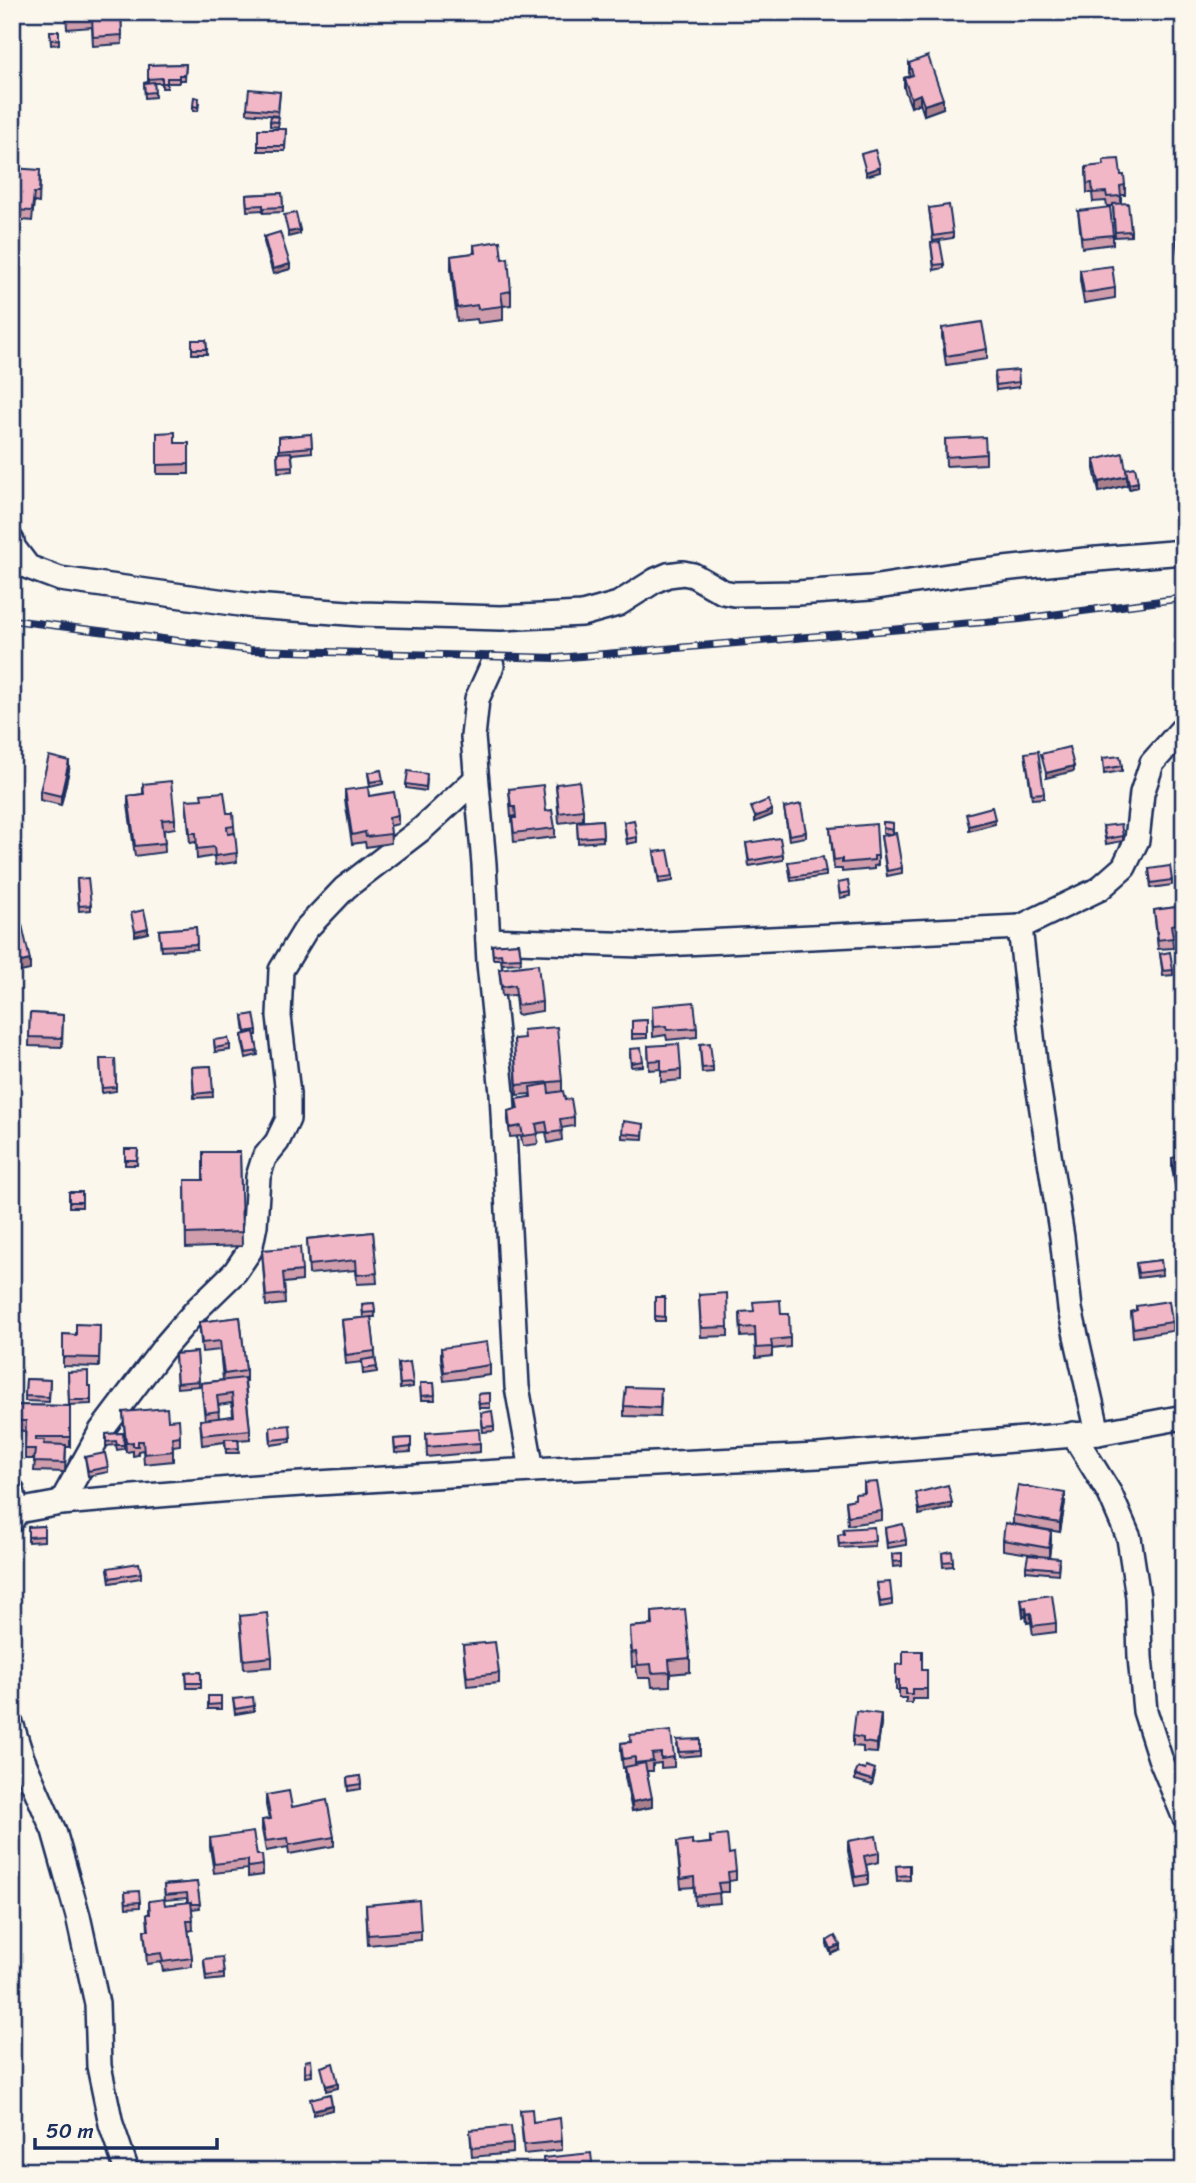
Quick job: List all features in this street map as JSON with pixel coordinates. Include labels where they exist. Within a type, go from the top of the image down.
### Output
[{"type":"street","points":[[12,541],[13,547],[28,567],[60,579],[254,606],[361,614],[501,618],[582,614],[618,604],[656,580],[683,573],[693,575],[723,592],[734,594],[797,593],[871,588],[1085,559],[1184,552]]},
{"type":"street","points":[[492,666],[477,699],[473,737],[502,1093],[517,1387],[532,1470]]},
{"type":"street","points":[[488,940],[642,945],[1020,927],[1099,889],[1124,867],[1137,840],[1142,793],[1152,763],[1184,727]]},
{"type":"street","points":[[61,1503],[101,1431],[166,1345],[198,1308],[235,1272],[250,1250],[255,1225],[258,1177],[264,1158],[277,1142],[288,1119],[288,1094],[279,1016],[281,970],[306,929],[345,888],[423,828],[476,779]]},
{"type":"street","points":[[1020,927],[1036,1072],[1062,1237],[1070,1309],[1098,1433]]},
{"type":"street","points":[[14,1508],[268,1486],[818,1456],[1098,1433],[1184,1417]]},
{"type":"street","points":[[1073,1434],[1110,1494],[1129,1538],[1138,1597],[1145,1711],[1160,1759],[1184,1816]]},
{"type":"street","points":[[12,1726],[22,1758],[54,1830],[78,1916],[97,2004],[99,2066],[111,2124],[127,2171]]},
{"type":"building","points":[[66,12],[121,12],[122,35],[93,37],[92,18],[67,19]]},
{"type":"building","points":[[50,31],[59,31],[59,39],[51,40]]},
{"type":"building","points":[[928,56],[943,99],[924,105],[920,94],[911,98],[904,78],[913,75],[909,63]]},
{"type":"building","points":[[186,64],[185,75],[167,78],[167,83],[162,83],[162,78],[148,79],[148,65]]},
{"type":"building","points":[[154,82],[155,92],[145,93],[144,83]]},
{"type":"building","points":[[249,89],[280,92],[278,111],[247,108]]},
{"type":"building","points":[[194,97],[199,98],[198,107],[193,106]]},
{"type":"building","points":[[271,116],[279,117],[278,122],[270,121]]},
{"type":"building","points":[[258,129],[286,129],[285,146],[258,146]]},
{"type":"building","points":[[875,150],[880,167],[866,172],[861,154]]},
{"type":"building","points":[[1119,159],[1125,185],[1120,186],[1121,196],[1107,197],[1106,192],[1093,193],[1092,183],[1087,184],[1086,167],[1104,165],[1103,160]]},
{"type":"building","points":[[12,168],[40,170],[39,193],[34,193],[32,211],[12,210]]},
{"type":"building","points":[[282,193],[283,207],[247,206],[246,195]]},
{"type":"building","points":[[1128,203],[1131,231],[1115,232],[1113,204]]},
{"type":"building","points":[[949,205],[953,233],[933,236],[929,208]]},
{"type":"building","points":[[1110,207],[1113,235],[1082,238],[1078,211]]},
{"type":"building","points":[[296,213],[300,230],[288,232],[284,215]]},
{"type":"building","points":[[1184,230],[1184,247],[1178,248],[1176,231]]},
{"type":"building","points":[[280,232],[290,264],[273,269],[264,237]]},
{"type":"building","points":[[500,241],[502,259],[508,258],[511,291],[501,293],[503,306],[478,309],[477,305],[457,308],[451,256],[475,253],[474,245]]},
{"type":"building","points":[[940,242],[944,264],[934,265],[931,243]]},
{"type":"building","points":[[1112,266],[1115,288],[1084,293],[1080,270]]},
{"type":"building","points":[[982,322],[987,349],[946,356],[942,328]]},
{"type":"building","points":[[192,340],[206,340],[207,349],[192,349]]},
{"type":"building","points":[[1018,370],[1019,382],[996,385],[995,372]]},
{"type":"building","points":[[175,432],[175,443],[189,443],[189,464],[157,465],[157,433]]},
{"type":"building","points":[[311,434],[312,447],[279,450],[279,437]]},
{"type":"building","points":[[985,437],[986,454],[946,457],[945,439]]},
{"type":"building","points":[[291,452],[293,466],[278,467],[277,453]]},
{"type":"building","points":[[1123,453],[1127,476],[1099,482],[1094,460]]},
{"type":"building","points":[[1135,467],[1138,482],[1129,484],[1126,469]]},
{"type":"building","points":[[1069,747],[1074,766],[1046,773],[1041,754]]},
{"type":"building","points":[[1038,751],[1044,793],[1032,794],[1025,753]]},
{"type":"building","points":[[49,756],[69,761],[61,796],[40,791]]},
{"type":"building","points":[[1120,756],[1122,766],[1104,769],[1103,758]]},
{"type":"building","points":[[381,770],[383,780],[370,782],[368,773]]},
{"type":"building","points":[[408,771],[427,774],[426,787],[406,784]]},
{"type":"building","points":[[171,781],[175,819],[162,820],[165,843],[135,846],[128,796],[144,794],[143,784]]},
{"type":"building","points":[[579,781],[583,810],[559,813],[556,784]]},
{"type":"building","points":[[543,785],[546,811],[552,810],[555,828],[514,833],[512,818],[516,818],[515,807],[511,807],[509,789]]},
{"type":"building","points":[[368,787],[369,796],[394,792],[398,815],[389,817],[391,834],[366,837],[365,832],[352,835],[345,790]]},
{"type":"building","points":[[224,792],[227,813],[233,813],[234,826],[227,827],[228,834],[235,833],[237,853],[215,856],[214,847],[197,849],[196,833],[190,833],[186,800],[202,799],[201,794]]},
{"type":"building","points":[[768,800],[772,810],[755,817],[751,807]]},
{"type":"building","points":[[801,804],[806,832],[789,835],[784,808]]},
{"type":"building","points":[[992,807],[995,819],[969,826],[966,814]]},
{"type":"building","points":[[602,820],[603,836],[578,838],[577,822]]},
{"type":"building","points":[[634,820],[637,837],[627,839],[624,822]]},
{"type":"building","points":[[883,822],[893,823],[893,830],[883,828]]},
{"type":"building","points":[[876,824],[878,856],[874,856],[874,860],[842,863],[842,859],[834,860],[830,828]]},
{"type":"building","points":[[1121,824],[1123,836],[1106,839],[1103,826]]},
{"type":"building","points":[[896,833],[902,868],[887,871],[881,836]]},
{"type":"building","points":[[780,838],[783,855],[749,861],[746,843]]},
{"type":"building","points":[[668,850],[673,876],[659,878],[654,852]]},
{"type":"building","points":[[823,857],[826,872],[791,877],[788,862]]},
{"type":"building","points":[[1170,866],[1172,880],[1151,883],[1149,869]]},
{"type":"building","points":[[88,878],[91,905],[79,906],[77,879]]},
{"type":"building","points":[[848,881],[850,892],[840,894],[838,883]]},
{"type":"building","points":[[1184,906],[1184,923],[1171,925],[1173,938],[1158,940],[1154,910]]},
{"type":"building","points":[[144,910],[148,928],[135,931],[131,913]]},
{"type":"building","points":[[22,925],[30,960],[12,964],[12,927]]},
{"type":"building","points":[[196,927],[197,944],[161,946],[159,930]]},
{"type":"building","points":[[519,943],[521,958],[502,959],[501,954],[493,955],[492,945]]},
{"type":"building","points":[[1170,952],[1173,970],[1163,971],[1160,954]]},
{"type":"building","points":[[538,964],[542,1002],[517,1005],[515,985],[502,987],[499,969]]},
{"type":"building","points":[[694,1002],[697,1028],[667,1030],[666,1026],[653,1027],[652,1006]]},
{"type":"building","points":[[30,1013],[63,1015],[62,1038],[29,1037]]},
{"type":"building","points":[[254,1014],[257,1030],[246,1032],[243,1016]]},
{"type":"building","points":[[647,1020],[647,1034],[632,1034],[632,1021]]},
{"type":"building","points":[[557,1027],[562,1081],[517,1085],[514,1039],[524,1038],[523,1030]]},
{"type":"building","points":[[254,1032],[258,1051],[246,1053],[242,1035]]},
{"type":"building","points":[[228,1038],[230,1045],[215,1048],[214,1040]]},
{"type":"building","points":[[710,1043],[713,1067],[702,1068],[700,1044]]},
{"type":"building","points":[[679,1044],[681,1070],[661,1072],[661,1060],[649,1061],[648,1046]]},
{"type":"building","points":[[641,1048],[643,1061],[631,1063],[630,1049]]},
{"type":"building","points":[[100,1059],[115,1059],[116,1087],[102,1088]]},
{"type":"building","points":[[211,1066],[213,1092],[194,1094],[192,1067]]},
{"type":"building","points":[[548,1084],[549,1093],[563,1091],[565,1100],[571,1099],[574,1117],[560,1119],[562,1131],[548,1133],[546,1122],[536,1124],[538,1134],[523,1136],[521,1126],[510,1128],[508,1111],[518,1109],[516,1099],[531,1097],[530,1087]]},
{"type":"building","points":[[623,1121],[644,1124],[643,1135],[622,1133]]},
{"type":"building","points":[[1184,1147],[1184,1198],[1179,1199],[1172,1158],[1179,1157],[1177,1148]]},
{"type":"building","points":[[125,1149],[138,1149],[137,1160],[125,1160]]},
{"type":"building","points":[[203,1152],[240,1152],[242,1232],[186,1234],[185,1180],[203,1180]]},
{"type":"building","points":[[69,1192],[82,1192],[82,1202],[69,1202]]},
{"type":"building","points":[[373,1232],[377,1273],[357,1275],[356,1260],[309,1265],[307,1239]]},
{"type":"building","points":[[300,1247],[302,1271],[283,1273],[285,1294],[266,1296],[262,1250]]},
{"type":"building","points":[[1161,1260],[1162,1270],[1138,1273],[1136,1263]]},
{"type":"building","points":[[727,1293],[728,1327],[701,1328],[699,1295]]},
{"type":"building","points":[[655,1297],[665,1297],[665,1317],[655,1316]]},
{"type":"building","points":[[780,1300],[781,1314],[789,1314],[790,1338],[771,1340],[772,1347],[756,1348],[755,1327],[741,1328],[740,1312],[754,1311],[753,1302]]},
{"type":"building","points":[[1169,1301],[1172,1322],[1133,1328],[1131,1312],[1137,1310],[1136,1306]]},
{"type":"building","points":[[374,1303],[375,1312],[363,1313],[362,1304]]},
{"type":"building","points":[[240,1317],[246,1371],[224,1374],[220,1341],[202,1343],[199,1322]]},
{"type":"building","points":[[371,1317],[375,1351],[346,1355],[342,1320]]},
{"type":"building","points":[[76,1324],[100,1325],[99,1358],[63,1357],[63,1334],[76,1335]]},
{"type":"building","points":[[487,1342],[490,1365],[444,1372],[441,1348]]},
{"type":"building","points":[[197,1352],[199,1381],[177,1383],[175,1354]]},
{"type":"building","points":[[375,1358],[377,1367],[363,1369],[362,1360]]},
{"type":"building","points":[[410,1362],[413,1383],[400,1384],[398,1364]]},
{"type":"building","points":[[88,1371],[91,1400],[69,1400],[68,1372]]},
{"type":"building","points":[[244,1378],[250,1430],[202,1435],[200,1420],[234,1416],[232,1394],[217,1396],[219,1411],[205,1413],[201,1383]]},
{"type":"building","points":[[26,1379],[50,1380],[49,1397],[25,1396]]},
{"type":"building","points":[[420,1383],[434,1383],[435,1395],[421,1396]]},
{"type":"building","points":[[626,1387],[661,1388],[660,1408],[624,1406]]},
{"type":"building","points":[[490,1393],[490,1403],[479,1404],[478,1394]]},
{"type":"building","points":[[13,1405],[70,1406],[70,1437],[36,1437],[36,1440],[45,1440],[44,1444],[66,1445],[65,1463],[34,1462],[35,1449],[25,1449],[26,1421],[13,1421]]},
{"type":"building","points":[[167,1408],[168,1420],[179,1419],[180,1436],[172,1437],[173,1451],[144,1454],[143,1441],[138,1441],[138,1446],[133,1446],[133,1442],[126,1443],[123,1412]]},
{"type":"building","points":[[492,1411],[494,1426],[483,1427],[481,1413]]},
{"type":"building","points":[[290,1425],[291,1438],[271,1440],[270,1427]]},
{"type":"building","points":[[479,1429],[480,1443],[427,1447],[426,1433]]},
{"type":"building","points":[[123,1433],[124,1445],[117,1445],[116,1441],[106,1442],[106,1434]]},
{"type":"building","points":[[411,1438],[411,1447],[395,1449],[394,1439]]},
{"type":"building","points":[[225,1439],[238,1439],[239,1448],[226,1449]]},
{"type":"building","points":[[105,1453],[108,1467],[88,1471],[85,1457]]},
{"type":"building","points":[[877,1482],[882,1511],[848,1516],[846,1501],[855,1499],[855,1494],[865,1493],[864,1483]]},
{"type":"building","points":[[948,1485],[952,1503],[919,1510],[916,1493]]},
{"type":"building","points":[[1018,1485],[1065,1493],[1060,1523],[1013,1515]]},
{"type":"building","points":[[1005,1523],[1051,1531],[1049,1548],[1003,1540]]},
{"type":"building","points":[[903,1524],[906,1540],[887,1543],[885,1528]]},
{"type":"building","points":[[44,1526],[44,1536],[28,1537],[28,1527]]},
{"type":"building","points":[[874,1527],[875,1541],[839,1544],[838,1535],[844,1534],[843,1529]]},
{"type":"building","points":[[952,1551],[953,1561],[943,1562],[942,1553]]},
{"type":"building","points":[[902,1553],[902,1561],[893,1562],[892,1554]]},
{"type":"building","points":[[1028,1555],[1059,1558],[1058,1569],[1026,1566]]},
{"type":"building","points":[[139,1563],[141,1573],[110,1578],[108,1568]]},
{"type":"building","points":[[890,1582],[892,1600],[880,1602],[877,1583]]},
{"type":"building","points":[[1052,1595],[1056,1623],[1033,1626],[1031,1613],[1027,1614],[1021,1599]]},
{"type":"building","points":[[685,1609],[690,1658],[669,1660],[670,1672],[652,1673],[651,1664],[638,1665],[636,1652],[632,1653],[630,1627],[653,1625],[652,1612]]},
{"type":"building","points":[[267,1613],[272,1657],[244,1660],[240,1616]]},
{"type":"building","points":[[495,1642],[499,1673],[467,1677],[463,1645]]},
{"type":"building","points":[[903,1651],[922,1651],[922,1670],[927,1670],[927,1689],[912,1689],[912,1694],[906,1694],[906,1689],[899,1689],[896,1665],[903,1664]]},
{"type":"building","points":[[201,1672],[201,1683],[187,1683],[186,1673]]},
{"type":"building","points":[[208,1696],[221,1696],[221,1704],[208,1705]]},
{"type":"building","points":[[253,1697],[254,1706],[235,1709],[233,1699]]},
{"type":"building","points":[[856,1711],[881,1714],[877,1744],[863,1742],[863,1738],[853,1736]]},
{"type":"building","points":[[671,1731],[674,1757],[661,1759],[661,1753],[652,1754],[653,1761],[635,1763],[635,1757],[623,1759],[621,1743],[631,1742],[630,1735]]},
{"type":"building","points":[[700,1739],[700,1751],[679,1752],[677,1740]]},
{"type":"building","points":[[645,1763],[652,1798],[632,1802],[625,1767]]},
{"type":"building","points":[[866,1766],[875,1769],[872,1780],[855,1775],[858,1768],[865,1770]]},
{"type":"building","points":[[360,1776],[361,1784],[348,1786],[347,1778]]},
{"type":"building","points":[[289,1791],[292,1807],[327,1800],[334,1837],[289,1845],[288,1838],[266,1841],[262,1820],[271,1819],[266,1795]]},
{"type":"building","points":[[253,1832],[257,1855],[262,1855],[263,1865],[248,1867],[248,1860],[214,1864],[210,1838]]},
{"type":"building","points":[[727,1835],[729,1854],[734,1853],[736,1871],[728,1872],[729,1882],[718,1883],[720,1893],[695,1896],[694,1877],[681,1879],[677,1842],[692,1840],[692,1845],[711,1843],[710,1837]]},
{"type":"building","points":[[876,1836],[879,1853],[864,1856],[868,1875],[855,1877],[848,1841]]},
{"type":"building","points":[[910,1865],[910,1875],[897,1876],[896,1866]]},
{"type":"building","points":[[197,1882],[200,1904],[188,1903],[187,1893],[165,1895],[164,1885]]},
{"type":"building","points":[[139,1891],[140,1902],[126,1903],[125,1892]]},
{"type":"building","points":[[164,1899],[165,1905],[191,1902],[193,1921],[187,1921],[192,1958],[163,1962],[161,1953],[147,1955],[144,1930],[149,1930],[149,1901]]},
{"type":"building","points":[[419,1900],[421,1931],[368,1935],[366,1905]]},
{"type":"building","points":[[835,1936],[840,1945],[831,1949],[827,1941]]},
{"type":"building","points":[[222,1957],[224,1974],[206,1976],[204,1959]]},
{"type":"building","points":[[311,2060],[312,2071],[305,2072],[305,2061]]},
{"type":"building","points":[[333,2063],[338,2083],[326,2086],[321,2067]]},
{"type":"building","points":[[330,2094],[332,2105],[313,2110],[310,2099]]},
{"type":"building","points":[[532,2109],[533,2122],[560,2118],[562,2141],[524,2145],[520,2110]]},
{"type":"building","points":[[511,2126],[513,2144],[472,2148],[470,2130]]},
{"type":"building","points":[[591,2153],[593,2171],[544,2171],[543,2158]]},
{"type":"railway","points":[[12,620],[250,650],[557,658],[1020,619],[1184,598]]}]
